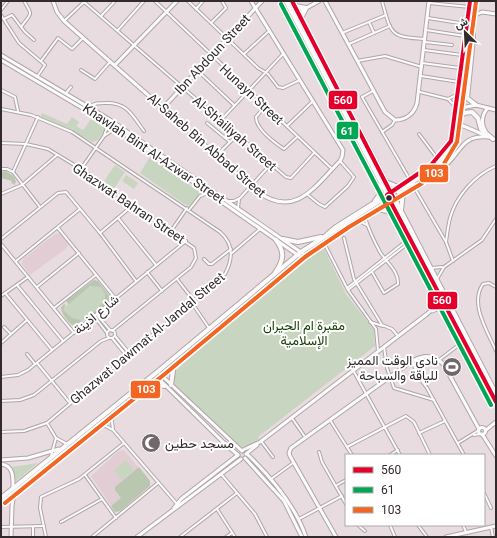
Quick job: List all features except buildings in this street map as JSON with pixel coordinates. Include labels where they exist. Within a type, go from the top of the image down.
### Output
[{"type":"highway","points":[[286,1],[301,19],[383,183],[396,192]]},
{"type":"highway","points":[[470,1],[452,141],[445,154],[434,167],[396,192],[392,200],[430,268],[496,394]]},
{"type":"highway","points":[[293,3],[296,14],[383,183],[396,192],[399,214],[410,240],[496,402]]},
{"type":"highway","points":[[293,3],[306,8],[301,19]]},
{"type":"highway","points":[[396,192],[434,171],[446,161],[453,148],[460,117],[475,3]]},
{"type":"highway","points":[[472,24],[473,39],[467,98],[476,105]]},
{"type":"highway","points":[[460,117],[468,111],[476,115],[481,129],[494,139]]},
{"type":"highway","points":[[375,201],[380,194],[383,183]]},
{"type":"highway","points":[[1,498],[67,444],[157,375],[210,328],[271,278],[324,238],[383,201]]},
{"type":"highway","points":[[379,208],[399,214]]},
{"type":"highway","points":[[283,239],[298,242],[324,238]]},
{"type":"highway","points":[[271,278],[283,258],[283,251],[276,240]]},
{"type":"highway","points":[[1,503],[151,382],[157,375],[174,364],[302,255]]},
{"type":"highway","points":[[171,385],[174,364]]},
{"type":"highway","points":[[151,382],[164,386]]},
{"type":"street","points":[[1,10],[8,1]]},
{"type":"street","points":[[21,28],[31,13],[24,1]]},
{"type":"street","name":"Al-Saheb Bin Abbad Street","points":[[53,1],[57,12],[64,21],[216,156],[266,198],[278,202],[296,201],[308,195],[340,161]]},
{"type":"street","points":[[101,16],[114,1]]},
{"type":"street","points":[[118,30],[144,1]]},
{"type":"street","name":"Hunayn Street","points":[[155,1],[248,91],[332,169]]},
{"type":"street","points":[[115,65],[177,1]]},
{"type":"street","points":[[188,1],[226,38],[265,72],[275,85],[280,88],[301,80]]},
{"type":"street","points":[[196,9],[203,1]]},
{"type":"street","points":[[211,23],[225,10],[226,6],[222,1]]},
{"type":"street","points":[[251,1],[342,146],[343,153],[340,161],[354,177],[348,186],[325,207],[308,195]]},
{"type":"street","name":"Ibn Abdoun Street","points":[[163,108],[226,38],[262,1]]},
{"type":"street","points":[[296,14],[319,1]]},
{"type":"street","points":[[325,1],[385,112],[395,120]]},
{"type":"street","points":[[382,1],[390,26],[394,33],[400,37],[452,45]]},
{"type":"street","points":[[64,21],[84,2]]},
{"type":"street","name":"Al-Sh'ailiyah Street","points":[[84,2],[135,44],[182,87],[289,178],[314,153]]},
{"type":"street","points":[[382,132],[392,125],[395,120],[406,118],[416,107],[420,92],[429,2],[470,7]]},
{"type":"street","points":[[475,3],[482,12]]},
{"type":"street","points":[[473,16],[482,12],[496,14]]},
{"type":"street","points":[[1,15],[19,43],[45,66],[37,77]]},
{"type":"street","points":[[4,19],[12,15],[21,28],[34,40]]},
{"type":"street","points":[[342,33],[386,15]]},
{"type":"street","points":[[428,18],[467,24]]},
{"type":"street","points":[[369,22],[374,33]]},
{"type":"street","points":[[349,44],[390,26]]},
{"type":"street","points":[[426,30],[466,36]]},
{"type":"street","points":[[244,54],[270,31]]},
{"type":"street","points":[[41,61],[58,38],[72,49],[83,38]]},
{"type":"street","points":[[424,50],[463,56]]},
{"type":"street","points":[[221,120],[265,72],[284,54]]},
{"type":"street","name":"Khawlah Bint Al-Azwar Street","points":[[1,55],[58,92],[65,94],[110,120],[166,160],[208,193],[276,240],[302,255]]},
{"type":"street","points":[[357,61],[384,56],[422,65],[462,68]]},
{"type":"street","name":"Khawlah Bint Al-Azwar Street","points":[[1,60],[58,92],[166,160],[283,239],[302,255]]},
{"type":"street","points":[[81,70],[95,78],[110,62]]},
{"type":"street","points":[[197,71],[234,105]]},
{"type":"street","points":[[421,76],[460,82]]},
{"type":"street","points":[[65,94],[71,87]]},
{"type":"street","points":[[1,90],[15,97],[16,108],[19,111]]},
{"type":"street","points":[[373,91],[362,97],[410,180]]},
{"type":"street","points":[[420,92],[448,99],[456,109],[476,105],[496,110]]},
{"type":"street","points":[[448,99],[458,94]]},
{"type":"street","points":[[287,126],[314,101]]},
{"type":"street","points":[[88,107],[97,103],[118,103],[130,113],[144,131]]},
{"type":"street","points":[[265,106],[256,118],[261,129],[284,149],[297,137]]},
{"type":"street","points":[[488,108],[484,114],[483,125],[486,131],[494,139]]},
{"type":"street","points":[[1,109],[19,111],[38,117],[65,128],[96,147],[224,235],[232,253],[260,229]]},
{"type":"street","points":[[13,172],[38,117]]},
{"type":"street","points":[[81,170],[104,136],[107,127],[105,121]]},
{"type":"street","points":[[454,122],[494,139]]},
{"type":"street","points":[[207,123],[230,142]]},
{"type":"street","points":[[104,136],[116,128]]},
{"type":"street","points":[[216,156],[238,134]]},
{"type":"street","points":[[419,134],[438,159]]},
{"type":"street","points":[[324,238],[335,227],[375,201],[392,200],[396,192],[414,187],[450,161],[465,143],[475,137],[494,139]]},
{"type":"street","points":[[324,238],[359,221],[379,208],[383,201],[438,159],[452,141]]},
{"type":"street","name":"Ghazwat Bahran Street","points":[[1,143],[26,144],[44,148],[57,155],[186,241],[194,248],[196,258],[191,267],[119,327],[115,334],[102,342]]},
{"type":"street","points":[[1,194],[22,185],[57,155]]},
{"type":"street","points":[[441,168],[446,161]]},
{"type":"street","points":[[227,201],[234,201],[240,198],[271,164]]},
{"type":"street","points":[[446,242],[449,220],[460,196],[478,177],[496,166]]},
{"type":"street","points":[[1,169],[7,169],[13,172],[40,207]]},
{"type":"street","points":[[414,187],[446,242],[453,260]]},
{"type":"street","points":[[200,196],[201,188]]},
{"type":"street","points":[[1,239],[61,191],[68,194],[100,232],[136,281]]},
{"type":"street","points":[[171,231],[200,196],[208,193]]},
{"type":"street","points":[[239,209],[240,198]]},
{"type":"street","points":[[100,232],[132,206]]},
{"type":"street","points":[[16,261],[80,209]]},
{"type":"street","points":[[118,218],[156,265]]},
{"type":"street","points":[[364,218],[398,280],[397,286],[384,293],[372,272]]},
{"type":"street","points":[[436,280],[444,267],[482,240],[496,219]]},
{"type":"street","points":[[359,221],[367,225]]},
{"type":"street","points":[[58,228],[115,298]]},
{"type":"street","points":[[324,238],[347,289],[376,330],[378,350]]},
{"type":"street","points":[[344,238],[356,282],[381,324],[384,326]]},
{"type":"street","points":[[347,289],[410,240]]},
{"type":"street","points":[[356,282],[372,272],[410,240]]},
{"type":"street","name":"شارع اذينة","points":[[1,377],[21,374],[36,364],[186,241]]},
{"type":"street","points":[[1,244],[74,333]]},
{"type":"street","points":[[204,259],[212,264],[231,249]]},
{"type":"street","points":[[37,287],[79,253]]},
{"type":"street","name":"Ghazwat Dawmat Al-Jandal Street","points":[[1,432],[24,431],[47,423],[129,353],[193,302],[224,274],[228,267],[232,253]]},
{"type":"street","points":[[430,268],[444,267]]},
{"type":"street","points":[[147,272],[162,290]]},
{"type":"street","points":[[54,308],[96,275]]},
{"type":"street","points":[[1,296],[28,276]]},
{"type":"street","points":[[177,279],[210,328]]},
{"type":"street","points":[[496,287],[487,282],[483,284],[480,291],[479,304],[482,319],[496,351]]},
{"type":"street","points":[[17,285],[63,341]]},
{"type":"street","points":[[5,293],[52,350]]},
{"type":"street","points":[[177,504],[243,458],[260,441],[427,314],[442,300]]},
{"type":"street","points":[[427,314],[445,306]]},
{"type":"street","points":[[95,316],[115,334],[129,353]]},
{"type":"street","points":[[95,316],[110,338],[127,356]]},
{"type":"street","points":[[1,343],[27,320]]},
{"type":"street","points":[[370,322],[392,329],[398,336]]},
{"type":"street","points":[[4,327],[11,334]]},
{"type":"street","name":"Ghazwat Bahran Street","points":[[111,330],[119,327]]},
{"type":"street","points":[[1,401],[20,400],[31,397],[102,342],[111,330]]},
{"type":"street","points":[[439,360],[464,341]]},
{"type":"street","points":[[384,346],[386,366],[393,386],[396,389],[434,400]]},
{"type":"street","points":[[27,354],[70,403]]},
{"type":"street","points":[[336,537],[289,453],[290,450],[305,437],[412,361],[427,356],[439,360],[444,365],[496,456]]},
{"type":"street","points":[[412,361],[419,377],[434,400],[463,454]]},
{"type":"street","points":[[353,370],[368,393],[400,454]]},
{"type":"street","points":[[157,375],[171,385],[242,450],[270,480],[299,520],[306,537]]},
{"type":"street","points":[[157,375],[164,386],[223,442],[243,458],[284,501],[302,537]]},
{"type":"street","points":[[111,414],[110,422],[113,430]]},
{"type":"street","points":[[347,447],[400,418],[408,416],[413,420],[430,454]]},
{"type":"street","points":[[292,417],[305,437]]},
{"type":"street","points":[[330,420],[351,454]]},
{"type":"street","points":[[419,433],[445,421]]},
{"type":"street","points":[[457,443],[496,422]]},
{"type":"street","points":[[47,423],[56,438],[67,444]]},
{"type":"street","points":[[98,424],[106,425],[113,430],[177,504]]},
{"type":"street","points":[[51,457],[56,438]]},
{"type":"street","points":[[137,537],[238,455],[242,450],[260,441]]},
{"type":"street","points":[[260,441],[273,457]]},
{"type":"street","points":[[46,537],[40,502],[41,497],[46,493],[69,485],[124,443]]},
{"type":"street","points":[[1,460],[28,458],[61,449]]},
{"type":"street","points":[[392,454],[398,450]]},
{"type":"street","points":[[319,452],[322,462],[345,502]]},
{"type":"street","points":[[270,480],[294,462]]},
{"type":"street","points":[[1,464],[7,465],[12,472],[13,488]]},
{"type":"street","points":[[220,474],[255,514],[268,537]]},
{"type":"street","points":[[84,475],[116,518]]},
{"type":"street","points":[[336,486],[345,481]]},
{"type":"street","points":[[92,537],[158,483]]},
{"type":"street","points":[[11,537],[14,493]]},
{"type":"street","points":[[180,537],[238,493]]},
{"type":"street","points":[[485,495],[491,508]]},
{"type":"street","points":[[299,520],[342,496]]},
{"type":"street","points":[[6,499],[12,506]]},
{"type":"street","points":[[62,522],[102,499]]},
{"type":"street","points":[[217,509],[235,537]]},
{"type":"street","points":[[1,527],[11,528],[44,526]]},
{"type":"street","points":[[359,526],[365,531]]},
{"type":"street","points":[[390,526],[395,537]]},
{"type":"street","points":[[419,526],[427,537]]},
{"type":"street","points":[[463,526],[466,532]]},
{"type":"street","points":[[446,537],[496,526]]},
{"type":"street","points":[[33,527],[33,537]]},
{"type":"street","points":[[492,527],[493,537]]},
{"type":"street","points":[[226,537],[232,533]]},
{"type":"shaded area","points":[[60,233],[69,244],[64,250],[30,275],[22,264],[23,259],[55,234]]},
{"type":"shaded area","points":[[124,450],[150,481],[150,486],[120,511],[115,512],[91,476],[119,451]]},
{"type":"green space","points":[[42,113],[67,124],[72,117],[79,122],[76,126],[83,130],[92,118],[103,125],[105,130],[98,140],[92,142],[70,129],[40,117]]},
{"type":"green space","points":[[150,157],[199,192],[199,195],[190,206],[184,204],[140,173]]},
{"type":"green space","points":[[115,165],[125,172],[113,190],[103,183]]},
{"type":"green space","points":[[6,171],[13,176],[16,181],[14,187],[14,184],[11,183],[12,181],[1,178],[1,172]]},
{"type":"green space","points":[[126,175],[138,183],[134,189],[122,181]]},
{"type":"green space","name":"مقبرة ام الحيران الإسلامية","points":[[323,247],[346,294],[374,330],[375,346],[258,437],[259,439],[249,446],[239,447],[176,388],[173,374],[188,359]]},
{"type":"green space","points":[[94,280],[98,281],[110,295],[110,300],[75,327],[65,317],[61,308],[64,304],[67,306],[68,303],[66,301]]},
{"type":"green space","points":[[94,280],[98,281],[110,298],[109,302],[86,320],[84,318],[94,313],[105,298],[105,294],[101,287],[90,286],[69,304],[66,301]]},
{"type":"green space","points":[[64,304],[63,310],[72,318],[81,320],[80,322],[82,324],[77,327],[69,322],[61,308]]},
{"type":"green space","points":[[126,460],[134,470],[122,480],[114,470]]},
{"type":"green space","points":[[38,463],[16,481],[12,467]]},
{"type":"green space","points":[[139,467],[150,481],[150,486],[120,511],[115,512],[111,506],[121,498],[115,490],[115,487]]},
{"type":"tunnel","points":[[381,200],[395,192]]},
{"type":"tunnel","points":[[383,204],[399,193]]},
{"type":"transit line","name":"560","points":[[292,1],[394,199]]},
{"type":"transit line","name":"560","points":[[470,1],[451,141],[431,165],[387,195],[496,402]]},
{"type":"transit line","name":"103","points":[[5,503],[166,373],[305,257],[349,227],[421,184],[442,167],[457,142],[476,2]]},
{"type":"transit line","name":"61","points":[[281,4],[491,405]]},
{"type":"place","name":"نادي الوقت المميز للياقة والسباحة","points":[[452,367]]},
{"type":"place","name":"مسجد حطين","points":[[151,443]]}]
